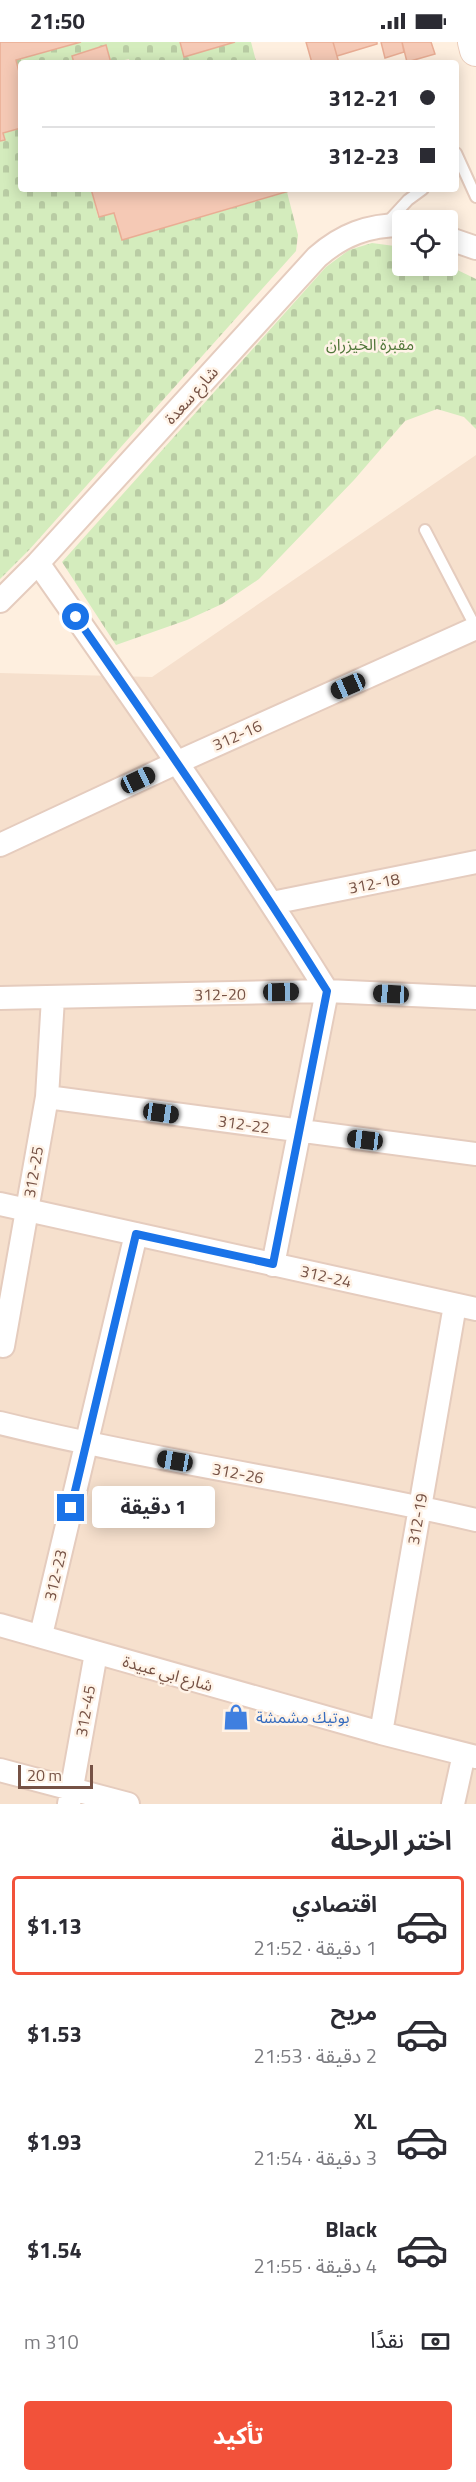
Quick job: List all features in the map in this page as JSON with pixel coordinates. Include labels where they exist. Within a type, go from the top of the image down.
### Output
[{"type":"street","points":[[474,42],[476,50]]},
{"type":"street","name":"شارع سعدة","points":[[0,601],[38,563],[317,257],[331,244],[348,235],[366,228],[392,225]]},
{"type":"street","points":[[458,242],[476,248]]},
{"type":"street","points":[[38,563],[178,762],[272,903],[327,991],[273,1264]]},
{"type":"street","name":"312-16","points":[[0,845],[476,628]]},
{"type":"street","name":"312-18","points":[[272,903],[476,862]]},
{"type":"street","name":"312-20","points":[[0,998],[327,991],[476,998]]},
{"type":"street","name":"312-25","points":[[3,1346],[47,1097],[53,998]]},
{"type":"street","name":"312-22","points":[[47,1097],[476,1154]]},
{"type":"street","name":"312-24","points":[[0,1204],[465,1307]]},
{"type":"street","name":"312-23","points":[[41,1635],[136,1234]]},
{"type":"street","name":"312-19","points":[[381,1733],[419,1507],[465,1307]]},
{"type":"street","name":"312-26","points":[[0,1423],[86,1444],[419,1507],[476,1520]]},
{"type":"street","name":"شارع ابي عبيدة","points":[[0,1625],[470,1756]]},
{"type":"street","name":"312-45","points":[[70,1797],[96,1653]]},
{"type":"street","points":[[453,1804],[470,1756]]},
{"type":"street","points":[[0,1770],[70,1797],[128,1804]]},
{"type":"lane","points":[[459,170],[476,197]]},
{"type":"lane","points":[[402,210],[408,200],[419,192]]},
{"type":"lane","points":[[425,530],[476,628]]},
{"type":"shaded area","points":[[476,455],[476,1804],[0,1804],[0,673],[152,677]]},
{"type":"green space","points":[[81,42],[180,42],[184,57],[235,42],[251,42],[256,60],[110,60],[105,45],[72,56],[73,60],[18,60],[18,68],[16,60]]},
{"type":"green space","points":[[18,129],[18,192],[92,192],[98,217],[114,213],[122,240],[287,192],[298,235],[296,251],[29,550],[0,579],[0,141],[5,139],[3,133]]},
{"type":"green space","name":"مقبرة الخيزران","points":[[372,243],[392,246],[392,276],[458,276],[458,270],[476,279],[476,429],[464,417],[437,409],[405,421],[354,480],[259,579],[222,604],[187,620],[116,645],[62,562],[326,267],[349,250]]},
{"type":"building","points":[[0,42],[81,42],[16,60],[18,129],[3,133],[5,140],[0,141]]},
{"type":"building","points":[[180,42],[235,42],[184,57]]},
{"type":"building","points":[[306,42],[333,42],[338,60],[311,60]]},
{"type":"building","points":[[333,42],[377,42],[377,44],[337,56]]},
{"type":"building","points":[[381,42],[402,42],[404,52],[385,58]]},
{"type":"building","points":[[402,42],[431,42],[435,54],[406,60]]},
{"type":"building","points":[[106,45],[110,60],[73,60],[72,56]]},
{"type":"building","points":[[92,192],[286,192],[122,240],[114,213],[99,217]]},
{"type":"place","name":"بوتيك مشمشة","points":[[236,1717]]},
{"type":"route","points":[[71,1508],[136,1234],[273,1264],[327,991],[272,903],[178,762],[76,617]]}]
